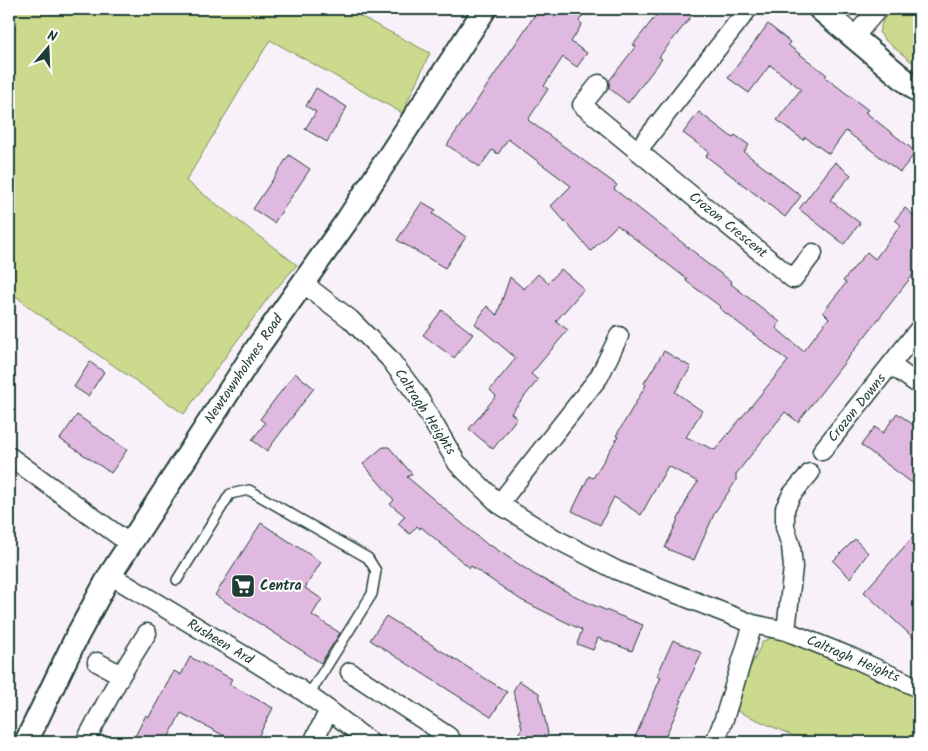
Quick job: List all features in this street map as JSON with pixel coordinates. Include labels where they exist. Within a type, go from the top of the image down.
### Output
[{"type":"street","name":"Newtownholmes Road","points":[[26,742],[77,636],[110,575],[257,348],[346,222],[485,9]]},
{"type":"street","points":[[638,150],[748,9]]},
{"type":"street","points":[[820,9],[919,92]]},
{"type":"street","points":[[853,38],[878,9]]},
{"type":"street","name":"Crozon Crescent","points":[[599,84],[582,105],[793,279],[813,254]]},
{"type":"street","name":"Caltragh Heights","points":[[304,284],[350,319],[389,358],[417,395],[457,463],[499,504],[554,538],[616,570],[753,624],[786,631],[919,688]]},
{"type":"street","name":"Crozon Downs","points":[[822,451],[919,329]]},
{"type":"street","points":[[499,504],[598,377],[619,336]]},
{"type":"street","name":"Crozon Downs","points":[[891,366],[919,385]]},
{"type":"street","points":[[9,456],[130,544]]},
{"type":"street","points":[[786,631],[793,567],[792,546],[785,527],[785,508],[792,494],[810,473]]},
{"type":"street","name":"Rusheen Ard","points":[[110,575],[308,696],[370,742]]},
{"type":"street","points":[[715,742],[724,719],[753,624]]},
{"type":"street","points":[[86,742],[121,675],[146,633]]},
{"type":"street","points":[[97,662],[121,675]]},
{"type":"street","points":[[350,672],[448,736],[453,742]]},
{"type":"street","points":[[313,742],[329,710]]},
{"type":"lane","points":[[177,580],[230,494],[249,490],[368,558],[376,571],[372,594],[308,696]]},
{"type":"green space","points":[[9,9],[346,9],[430,53],[402,113],[270,40],[186,181],[297,265],[268,298],[184,414],[30,308],[9,290]]},
{"type":"green space","points":[[892,9],[919,9],[919,68],[885,40],[879,32],[883,20]]},
{"type":"green space","points":[[777,636],[889,684],[919,700],[919,742],[807,742],[737,711],[749,670],[763,641]]},
{"type":"building","points":[[539,9],[587,9],[579,21],[582,24],[571,42],[587,53],[577,67],[563,57],[544,86],[548,89],[528,120],[617,185],[614,189],[780,322],[776,328],[803,351],[829,318],[823,312],[846,283],[843,281],[867,252],[875,259],[901,225],[895,220],[905,208],[919,220],[919,267],[798,422],[785,412],[736,474],[736,481],[715,512],[694,560],[665,548],[689,495],[698,482],[668,466],[641,515],[614,497],[600,525],[572,511],[589,476],[593,478],[618,437],[616,436],[646,385],[644,383],[664,351],[691,367],[675,392],[702,411],[686,437],[715,450],[788,361],[617,225],[591,251],[551,206],[571,186],[508,139],[498,154],[492,150],[480,167],[447,145]]},
{"type":"building","points":[[661,9],[697,9],[659,57],[662,59],[628,103],[609,88],[609,81],[636,46],[633,45]]},
{"type":"building","points":[[768,24],[790,42],[788,45],[827,75],[825,77],[868,110],[865,112],[916,152],[900,172],[846,131],[829,154],[805,137],[803,140],[777,120],[801,89],[770,65],[749,93],[728,78]]},
{"type":"building","points":[[316,88],[347,107],[327,142],[305,129],[316,112],[306,106]]},
{"type":"building","points":[[699,112],[733,138],[735,135],[749,145],[744,152],[801,196],[785,217],[706,156],[709,152],[683,133]]},
{"type":"building","points":[[289,155],[310,169],[274,223],[253,209]]},
{"type":"building","points":[[835,162],[851,175],[830,200],[860,223],[844,244],[799,209]]},
{"type":"building","points":[[422,202],[436,210],[433,214],[466,237],[445,268],[397,240]]},
{"type":"building","points":[[561,269],[584,289],[556,321],[568,330],[531,374],[538,380],[511,413],[517,418],[493,449],[469,429],[496,396],[490,390],[516,358],[475,324],[487,306],[497,315],[510,277],[524,289],[538,274],[548,283]]},
{"type":"building","points":[[442,310],[473,334],[454,358],[423,335]]},
{"type":"building","points":[[90,362],[104,372],[88,396],[74,387]]},
{"type":"building","points":[[295,373],[314,388],[267,451],[252,440],[265,423],[260,419]]},
{"type":"building","points":[[897,413],[919,429],[919,488],[861,445],[875,427],[883,433]]},
{"type":"building","points":[[77,415],[127,450],[111,473],[60,439]]},
{"type":"building","points":[[383,447],[389,447],[412,474],[407,477],[489,546],[535,575],[593,605],[643,625],[632,651],[598,638],[593,650],[577,644],[582,630],[521,600],[471,566],[470,568],[421,527],[420,529],[417,526],[410,534],[398,524],[405,516],[390,504],[394,500],[363,464]]},
{"type":"building","points":[[261,523],[321,562],[305,588],[322,599],[312,615],[340,633],[321,663],[215,595]]},
{"type":"building","points":[[919,530],[919,643],[864,592]]},
{"type":"building","points":[[855,539],[868,553],[850,578],[833,561]]},
{"type":"building","points":[[386,616],[507,692],[491,717],[370,640]]},
{"type":"building","points":[[673,640],[702,653],[680,699],[682,700],[663,742],[633,742],[661,677],[657,676]]},
{"type":"building","points":[[190,657],[232,679],[229,684],[273,708],[256,741],[245,736],[241,742],[236,742],[181,713],[166,742],[132,742],[146,715],[149,717],[174,671],[181,675]]},
{"type":"building","points":[[519,681],[539,693],[548,733],[542,742],[513,742],[522,728],[513,691]]},
{"type":"place","name":"Centra","points":[[243,586]]}]
